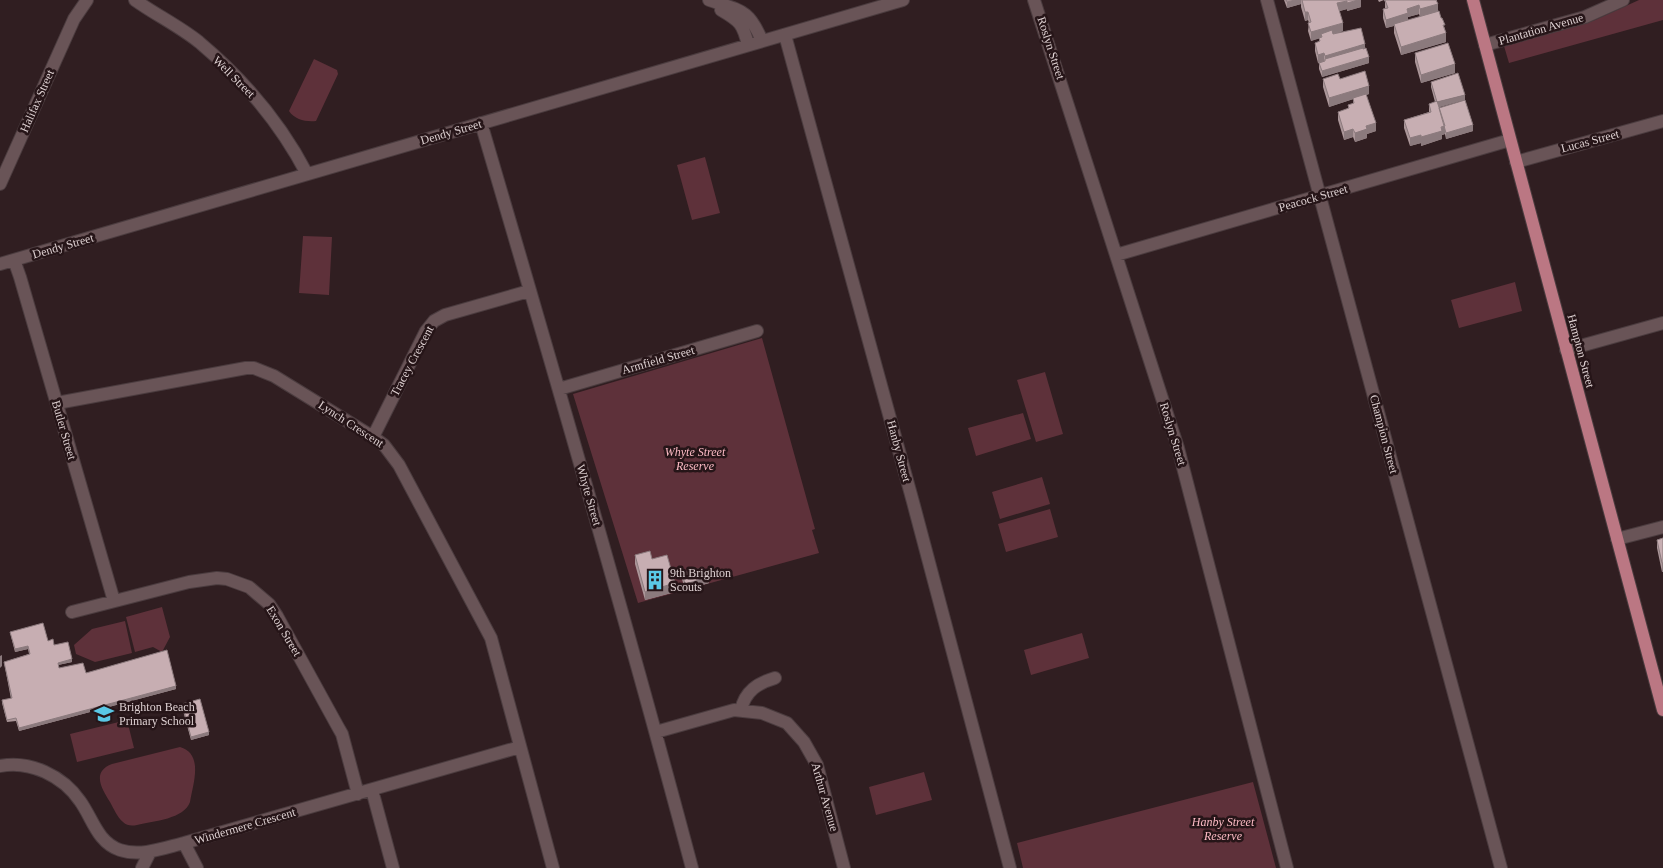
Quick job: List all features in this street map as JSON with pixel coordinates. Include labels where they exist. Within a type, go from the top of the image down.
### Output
[{"type":"main road","name":"Hampton Street","points":[[1473,0],[1663,710]]},
{"type":"street","name":"Halifax Street","points":[[74,19],[77,0]]},
{"type":"street","name":"Halifax Street","points":[[0,184],[74,19],[87,0]]},
{"type":"street","points":[[702,0],[740,23],[744,28],[748,46]]},
{"type":"street","points":[[709,0],[745,13],[755,24],[762,42]]},
{"type":"street","name":"Dendy Street","points":[[0,264],[762,42],[860,6],[903,0]]},
{"type":"street","name":"Champion Street","points":[[1267,0],[1501,868]]},
{"type":"street","name":"Plantation Avenue","points":[[1485,45],[1584,17],[1624,0]]},
{"type":"street","name":"Well Street","points":[[135,1],[198,42],[249,90],[282,132],[307,174]]},
{"type":"street","name":"Roslyn Street","points":[[1036,2],[1178,448],[1287,868]]},
{"type":"street","name":"Hanby Street","points":[[785,35],[1010,868]]},
{"type":"street","name":"Lucas Street","points":[[1516,162],[1663,121]]},
{"type":"street","name":"Whyte Street","points":[[481,123],[559,389],[656,732],[692,868]]},
{"type":"street","name":"Peacock Street","points":[[1116,255],[1510,140]]},
{"type":"street","name":"Butler Street","points":[[14,260],[114,601]]},
{"type":"street","name":"Tracey Crescent","points":[[373,436],[426,331],[434,321],[444,315],[529,291]]},
{"type":"street","points":[[1566,350],[1663,323]]},
{"type":"street","name":"Armfield Street","points":[[559,389],[757,331]]},
{"type":"street","name":"Lynch Crescent","points":[[56,403],[254,368],[274,376],[373,436],[384,445],[399,465],[493,644],[553,868]]},
{"type":"street","points":[[1616,539],[1663,527]]},
{"type":"street","name":"Exon Street","points":[[72,612],[190,582],[217,578],[238,582],[260,596],[269,604],[277,616],[342,734],[358,794]]},
{"type":"street","points":[[741,710],[742,703],[754,687],[775,678]]},
{"type":"street","name":"Arthur Avenue","points":[[656,732],[724,712],[741,710],[762,713],[787,723],[804,742],[817,765],[844,868]]},
{"type":"street","name":"Windermere Crescent","points":[[0,766],[21,765],[48,773],[61,781],[74,793],[98,834],[110,844],[120,850],[150,852],[520,748]]},
{"type":"street","points":[[372,790],[393,868]]},
{"type":"street","points":[[184,843],[197,868]]},
{"type":"street","points":[[142,868],[150,852]]},
{"type":"green space","points":[[1639,0],[1663,0],[1663,20],[1509,63],[1504,46],[1595,20]]},
{"type":"green space","points":[[314,59],[337,70],[338,74],[316,121],[301,120],[289,111]]},
{"type":"green space","points":[[705,157],[720,213],[692,220],[677,165]]},
{"type":"green space","points":[[303,236],[332,237],[329,295],[299,293]]},
{"type":"green space","points":[[1515,282],[1522,311],[1459,328],[1451,300]]},
{"type":"green space","name":"Whyte Street Reserve","points":[[762,338],[815,529],[812,530],[819,553],[638,603],[573,394]]},
{"type":"green space","points":[[1045,372],[1063,434],[1036,442],[1017,380]]},
{"type":"green space","points":[[1023,413],[1031,439],[976,456],[968,428]]},
{"type":"green space","points":[[1042,477],[1050,504],[1000,519],[992,492]]},
{"type":"green space","points":[[1050,509],[1058,537],[1006,552],[998,524]]},
{"type":"green space","points":[[162,607],[170,637],[162,652],[153,647],[135,652],[126,617]]},
{"type":"green space","points":[[125,621],[132,653],[95,662],[76,654],[74,645],[92,629]]},
{"type":"green space","points":[[1082,633],[1089,658],[1031,675],[1024,650]]},
{"type":"green space","points":[[127,720],[134,748],[77,762],[70,734]]},
{"type":"green space","points":[[180,747],[192,756],[195,763],[193,787],[187,808],[175,816],[133,826],[121,820],[104,792],[100,781],[102,771],[112,764]]},
{"type":"green space","points":[[924,772],[932,800],[876,815],[869,787]]},
{"type":"green space","name":"Hanby Street Reserve","points":[[1253,782],[1276,868],[1023,868],[1017,843]]},
{"type":"building","points":[[1302,0],[1358,0],[1337,3],[1343,23],[1311,32],[1308,23],[1311,22],[1308,12],[1305,12]]},
{"type":"building","points":[[1385,0],[1436,0],[1438,4],[1420,9],[1419,5],[1407,9],[1408,13],[1386,20],[1383,9],[1388,8]]},
{"type":"building","points":[[1439,11],[1446,33],[1401,47],[1394,24]]},
{"type":"building","points":[[1361,28],[1365,44],[1325,56],[1324,53],[1318,55],[1315,43],[1320,41],[1321,34],[1332,30],[1333,34]]},
{"type":"building","points":[[1448,43],[1455,64],[1421,75],[1415,53]]},
{"type":"building","points":[[1366,48],[1369,57],[1322,71],[1319,63],[1325,61],[1325,59]]},
{"type":"building","points":[[1365,71],[1369,86],[1329,98],[1323,79],[1338,74],[1340,79]]},
{"type":"building","points":[[1458,73],[1465,95],[1437,102],[1431,82]]},
{"type":"building","points":[[1366,94],[1376,123],[1366,126],[1367,129],[1355,133],[1353,129],[1344,132],[1338,112],[1349,108],[1348,105],[1354,103],[1353,98]]},
{"type":"building","points":[[1465,100],[1473,125],[1446,133],[1439,108]]},
{"type":"building","points":[[1437,101],[1445,126],[1441,127],[1442,131],[1410,138],[1404,120],[1431,112],[1429,104]]},
{"type":"building","points":[[1663,538],[1663,563],[1662,563],[1657,540]]},
{"type":"building","name":"9th Brighton Scouts","points":[[650,551],[652,559],[667,555],[675,583],[645,592],[635,555]]},
{"type":"building","points":[[697,569],[707,570],[709,577],[685,584],[682,573]]},
{"type":"building","points":[[43,623],[48,641],[53,639],[54,645],[68,642],[72,659],[58,663],[59,668],[83,663],[86,673],[167,650],[176,686],[19,728],[16,718],[7,720],[2,700],[12,698],[4,662],[30,654],[28,646],[15,649],[10,632]]},
{"type":"building","points":[[200,699],[209,732],[191,737],[182,704]]},
{"type":"place","name":"9th Brighton Scouts","points":[[655,580]]},
{"type":"place","name":"Brighton Beach Primary School","points":[[104,714]]}]
